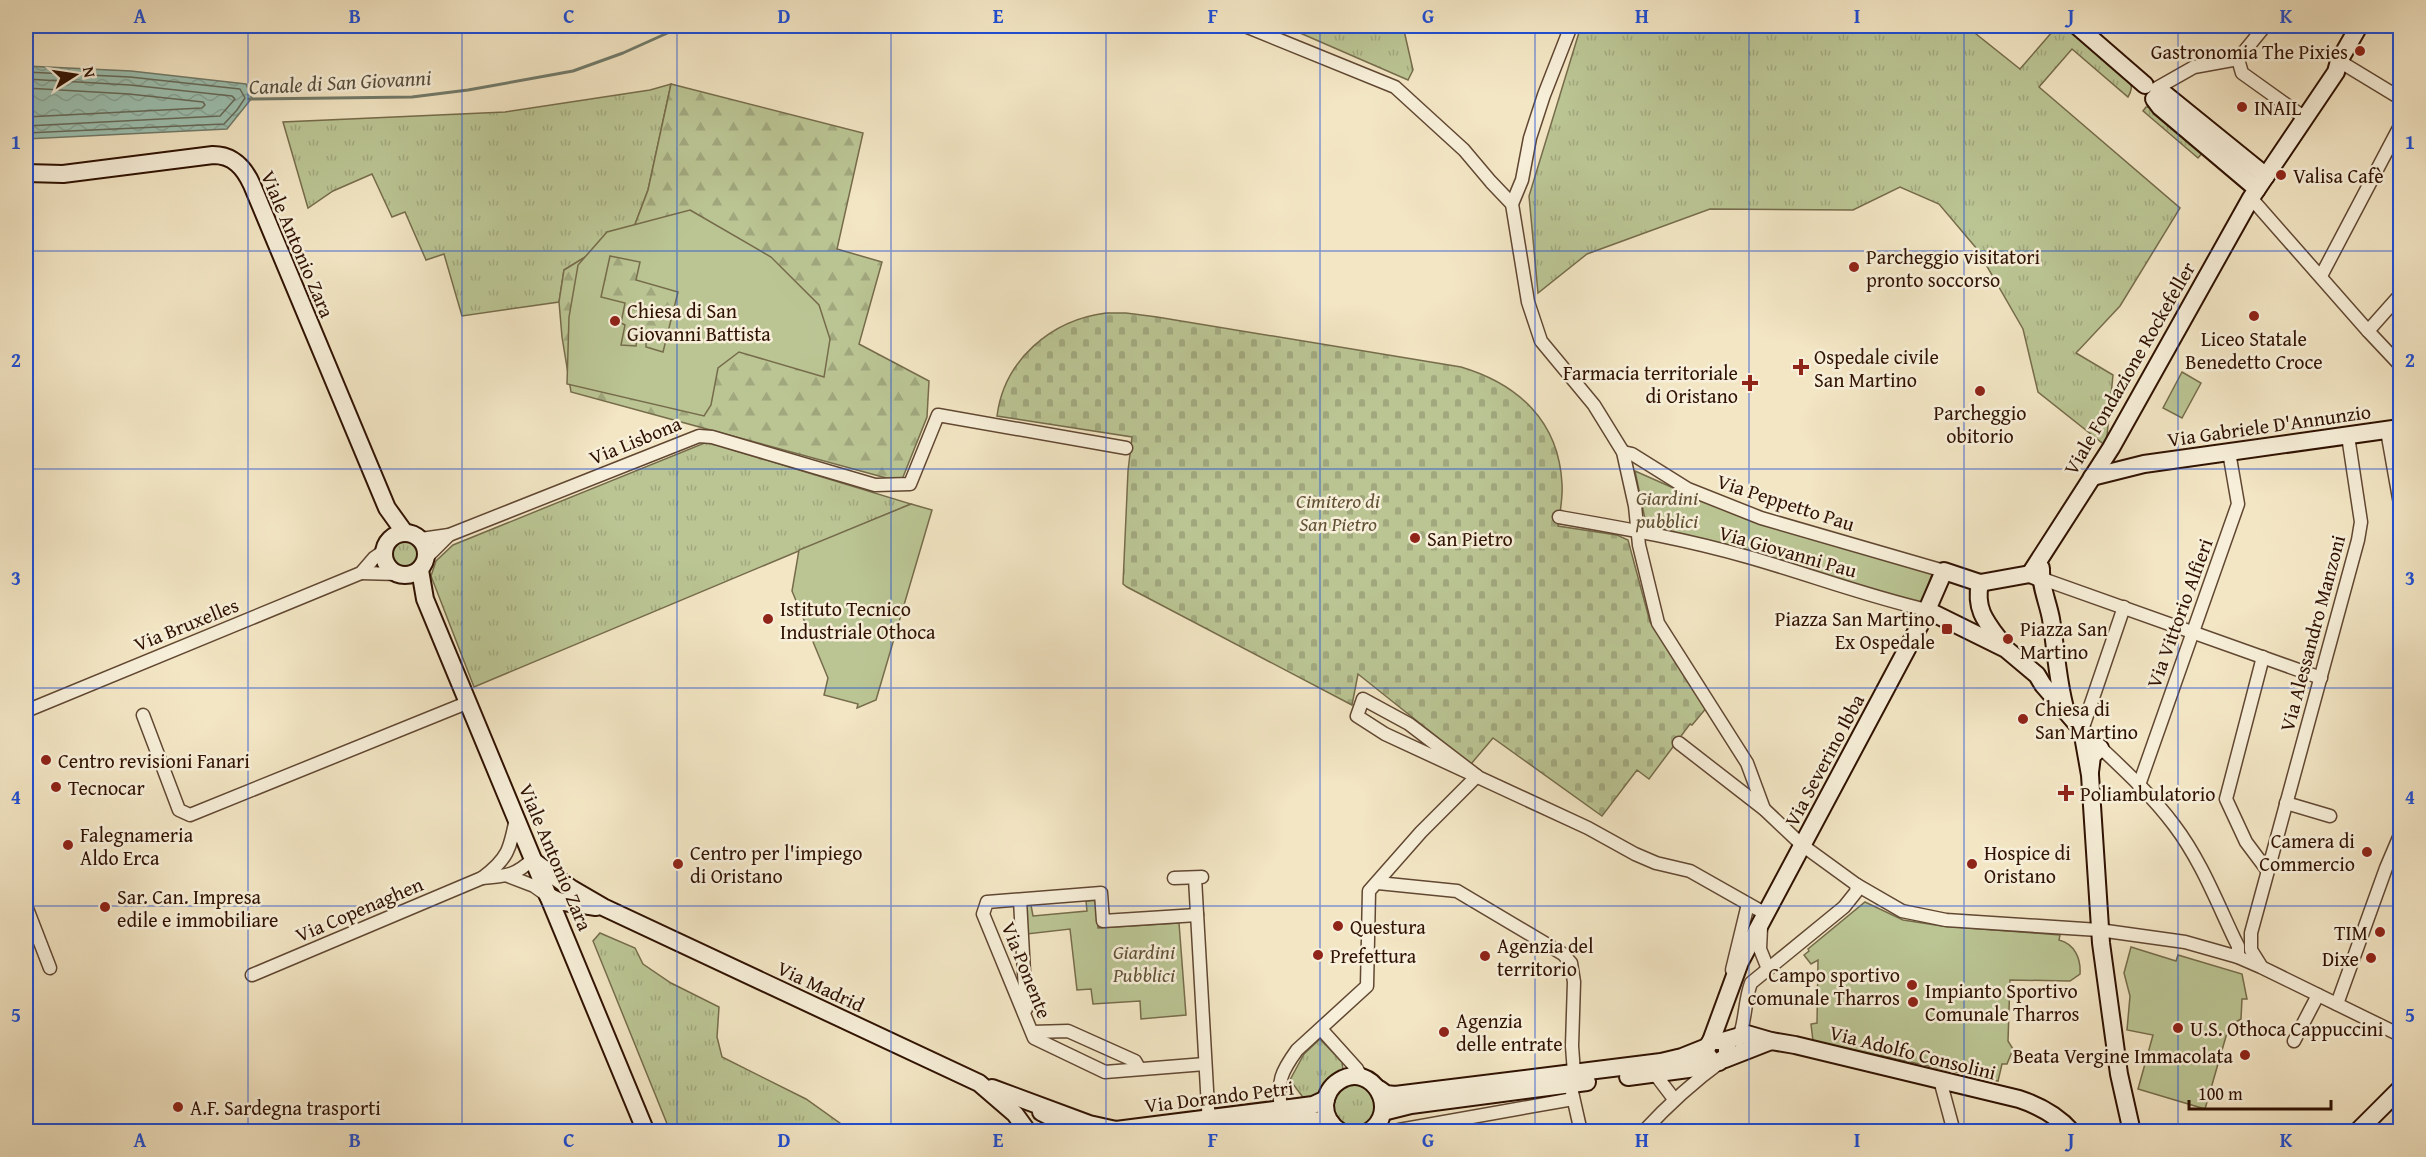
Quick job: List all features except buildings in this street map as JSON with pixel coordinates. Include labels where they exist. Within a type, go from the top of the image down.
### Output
[{"type":"street","points":[[1245,26],[1395,87],[1464,150],[1512,204]]},
{"type":"street","points":[[1571,26],[1544,95],[1530,138],[1522,180],[1512,204],[1528,302],[1541,341],[1594,405],[1623,452],[1635,506],[1637,530],[1659,623],[1747,763],[1764,809]]},
{"type":"street","points":[[2154,91],[2194,67],[2238,59],[2265,26]]},
{"type":"street","name":"Viale Fondazione Rockefeller","points":[[2035,576],[2041,559],[2068,511],[2111,448],[2258,187],[2336,72],[2339,61],[2359,26]]},
{"type":"street","points":[[2082,28],[2154,91],[2160,107],[2258,187],[2321,276],[2400,366]]},
{"type":"street","points":[[2238,59],[2242,73],[2305,118]]},
{"type":"street","points":[[2339,61],[2400,98]]},
{"type":"street","points":[[2321,276],[2400,126]]},
{"type":"street","name":"Viale Antonio Zara","points":[[26,173],[63,174],[213,155],[227,157],[239,164],[252,185],[400,540]]},
{"type":"street","points":[[2368,332],[2400,295]]},
{"type":"street","name":"Via Lisbona","points":[[400,540],[449,535],[699,436],[712,437],[875,485],[910,484],[938,415],[1126,448]]},
{"type":"street","points":[[2394,430],[2400,504]]},
{"type":"street","name":"Via Gabriele D'Annunzio","points":[[2092,477],[2144,464],[2394,430]]},
{"type":"street","name":"Via Alessandro Manzoni","points":[[2261,967],[2251,950],[2251,933],[2361,522],[2348,436]]},
{"type":"street","points":[[2111,448],[2144,464]]},
{"type":"street","name":"Via Peppetto Pau","points":[[1623,452],[1632,454],[1688,489],[1761,518],[1944,571]]},
{"type":"street","name":"Via Vittorio Alfieri","points":[[2139,785],[2238,504],[2229,452]]},
{"type":"street","name":"Via Giovanni Pau","points":[[1559,517],[1637,530],[1744,556],[1804,573],[1925,615]]},
{"type":"street","name":"Via Lisbona","points":[[413,569],[449,535]]},
{"type":"street","points":[[400,540],[427,550],[413,569],[387,565],[400,540]]},
{"type":"street","name":"Via Bruxelles","points":[[361,573],[374,558],[400,540]]},
{"type":"street","name":"Viale Antonio Zara","points":[[413,569],[535,860],[643,1129]]},
{"type":"street","name":"Via Bruxelles","points":[[26,711],[361,573],[413,569]]},
{"type":"street","points":[[2006,649],[1925,615],[1944,571],[1980,583],[2035,576],[2321,678]]},
{"type":"street","points":[[2035,576],[2051,618],[2055,664],[2055,671],[2050,676],[2045,678],[2037,675]]},
{"type":"street","points":[[1980,583],[1979,609],[2006,649],[2037,675],[2082,730],[2139,785],[2175,825],[2199,865],[2238,946],[2238,957]]},
{"type":"street","points":[[2124,608],[2082,730],[2090,775],[2099,930],[2119,1074],[2132,1131]]},
{"type":"street","name":"Via Severino Ibba","points":[[1717,1053],[1735,977],[1802,845],[1925,615]]},
{"type":"street","points":[[2263,657],[2226,799],[2246,842],[2267,870]]},
{"type":"street","points":[[2055,664],[2066,711]]},
{"type":"street","points":[[1477,776],[1409,724],[1363,699],[1357,716],[1385,734],[1588,828],[1635,854],[1656,863],[1690,871],[1748,904],[1764,918]]},
{"type":"street","points":[[143,715],[179,810],[190,815],[469,702]]},
{"type":"street","points":[[1678,743],[1764,809],[1802,845],[1857,885],[1902,911],[1946,920],[2099,930],[2185,942],[2238,957],[2400,1035]]},
{"type":"street","points":[[2090,775],[2092,756],[2100,748]]},
{"type":"street","points":[[1281,1109],[1278,1088],[1282,1072],[1297,1050],[1367,986],[1370,891],[1421,832],[1477,776]]},
{"type":"street","points":[[2286,803],[2330,816]]},
{"type":"street","name":"Via Copenaghen","points":[[252,975],[482,879],[502,863],[508,852],[516,816]]},
{"type":"street","points":[[2337,1004],[2400,835]]},
{"type":"street","name":"Via Copenaghen","points":[[482,879],[508,876],[521,871],[535,860]]},
{"type":"street","name":"Via Madrid","points":[[535,860],[572,889],[603,907],[980,1083],[1015,1113]]},
{"type":"street","name":"Via Copenaghen","points":[[508,876],[534,886],[548,896]]},
{"type":"street","points":[[1174,878],[1199,878],[1197,915],[1210,1127]]},
{"type":"street","points":[[1378,883],[1457,891],[1563,954],[1571,963],[1574,982],[1573,1085],[1581,1131]]},
{"type":"street","points":[[1383,1112],[1404,1106],[1696,1068],[1740,1035],[1747,993],[1751,983],[1844,907],[1856,892],[1857,885]]},
{"type":"street","name":"Via Ponente","points":[[1197,915],[1103,921],[1101,893],[987,902],[984,914],[1034,1038],[1105,1072],[1205,1064]]},
{"type":"street","name":"Via Madrid","points":[[548,896],[558,901],[603,907]]},
{"type":"street","points":[[1020,900],[1027,1020]]},
{"type":"street","points":[[1735,977],[1732,963],[1748,904]]},
{"type":"street","points":[[564,931],[570,913],[583,905]]},
{"type":"street","points":[[26,906],[50,968]]},
{"type":"street","name":"Via Severino Ibba","points":[[1764,918],[1760,949],[1768,969]]},
{"type":"street","points":[[2234,938],[2251,933]]},
{"type":"street","points":[[2294,1041],[2318,995]]},
{"type":"street","points":[[1321,1029],[1357,1069],[1360,1077]]},
{"type":"street","points":[[1032,1032],[1068,1031],[1135,1061],[1139,1068]]},
{"type":"street","name":"Via Adolfo Consolini","points":[[1740,1035],[1751,1034],[1770,1041],[1796,1045],[2038,1105],[2072,1131]]},
{"type":"street","points":[[1383,1112],[1394,1120],[1400,1131],[1661,1062],[1770,1041]]},
{"type":"street","points":[[1643,1131],[1700,1076],[1717,1053]]},
{"type":"street","points":[[1655,1074],[1674,1099]]},
{"type":"street","points":[[1325,1126],[1326,1100],[1329,1091],[1342,1079],[1360,1077],[1368,1079],[1386,1094],[1395,1095],[1573,1085]]},
{"type":"street","points":[[1940,1080],[1954,1131]]},
{"type":"street","name":"Via Dorando Petri","points":[[980,1083],[1112,1131],[1325,1126]]},
{"type":"street","points":[[1368,1131],[1380,1121],[1383,1112],[1384,1104],[1378,1089]]},
{"type":"street","points":[[2357,1131],[2400,1089]]},
{"type":"street","name":"Via Dorando Petri","points":[[1012,1095],[1055,1119],[1059,1131]]},
{"type":"street","name":"Via Dorando Petri","points":[[1210,1127],[1281,1109],[1313,1105],[1326,1100]]},
{"type":"street","points":[[1015,1113],[1059,1131],[1067,1126],[1093,1131]]},
{"type":"street","points":[[1015,1113],[1028,1131]]},
{"type":"green space","points":[[1284,26],[1403,26],[1413,70],[1408,80]]},
{"type":"green space","points":[[1581,26],[1966,26],[2020,69],[2052,32],[2045,26],[2069,26],[2130,79],[2129,95],[2128,97],[2072,49],[2039,87],[2180,208],[2120,306],[2076,353],[2113,375],[2106,446],[2038,392],[2023,329],[1977,249],[1939,204],[1900,187],[1853,210],[1710,209],[1587,254],[1538,293],[1529,196]]},
{"type":"green space","points":[[671,84],[648,190],[634,227],[564,270],[559,302],[462,316],[444,254],[426,260],[405,212],[392,217],[372,174],[333,191],[308,208],[283,122],[505,112],[650,90]]},
{"type":"green space","points":[[671,84],[863,133],[837,249],[882,262],[859,344],[929,381],[927,417],[901,482],[571,392],[559,302],[564,270],[634,227],[648,190]]},
{"type":"green space","points":[[2146,107],[2151,107],[2203,152],[2198,158],[2143,111]]},
{"type":"green space","points":[[690,210],[771,257],[819,305],[830,339],[824,377],[739,352],[718,368],[711,405],[704,416],[567,384],[569,317],[578,265],[607,232]],"holes":[[[610,256],[640,262],[636,280],[678,292],[663,352],[646,347],[646,339],[637,338],[636,346],[621,345],[625,325],[621,323],[625,303],[601,297]]]},
{"type":"green space","name":"Cimitero di San Pietro","points":[[1106,313],[1157,317],[1461,367],[1482,374],[1517,395],[1532,408],[1544,424],[1553,442],[1562,484],[1558,526],[1617,535],[1628,540],[1650,622],[1708,706],[1692,725],[1690,724],[1649,779],[1637,770],[1602,816],[1493,738],[1471,764],[1358,674],[1352,705],[1127,587],[1123,584],[1128,471],[1132,437],[997,416],[1001,396],[1009,377],[1033,346],[1067,324]]},
{"type":"green space","points":[[2182,372],[2201,383],[2182,418],[2163,408]]},
{"type":"green space","points":[[707,442],[911,504],[474,687],[431,576],[436,561],[453,545]]},
{"type":"green space","name":"Giardini pubblici","points":[[1635,471],[1760,524],[1932,574],[1921,604],[1878,594],[1804,569],[1646,524]]},
{"type":"green space","points":[[911,504],[932,510],[876,700],[857,708],[858,704],[824,695],[828,678],[792,591],[799,550]]},
{"type":"green space","points":[[406,540],[417,544],[421,555],[417,566],[406,570],[395,566],[391,555],[395,544]]},
{"type":"green space","name":"Giardini Pubblici","points":[[1096,900],[1098,928],[1179,923],[1186,1015],[1141,1019],[1140,1001],[1093,1004],[1091,989],[1077,990],[1070,929],[1027,934],[1023,906],[1031,905],[1033,916],[1087,911],[1086,901]]},
{"type":"green space","name":"Impianto Sportivo Comunale Tharros","points":[[1865,902],[1903,920],[1942,926],[2060,935],[2059,940],[2069,945],[2076,953],[2080,974],[2070,981],[2010,980],[2008,1041],[2013,1049],[2007,1064],[2002,1064],[1998,1081],[1813,1041],[1811,1024],[1817,1023],[1818,960],[1811,964],[1804,955],[1809,951],[1808,949]]},
{"type":"green space","points":[[600,933],[635,948],[643,964],[671,983],[719,1007],[717,1037],[722,1057],[806,1099],[851,1131],[670,1131],[593,941]]},
{"type":"green space","name":"U.S. Othoca Cappuccini","points":[[2131,947],[2176,961],[2178,955],[2242,974],[2247,999],[2242,999],[2241,1019],[2229,1026],[2205,1109],[2138,1089],[2153,1035],[2127,1030],[2130,996],[2124,973]]},
{"type":"green space","points":[[1320,1039],[1342,1062],[1343,1070],[1327,1081],[1317,1098],[1305,1100],[1290,1080],[1304,1054]]},
{"type":"green space","points":[[1354,1085],[1362,1086],[1369,1091],[1374,1098],[1374,1114],[1369,1121],[1362,1126],[1354,1127],[1346,1126],[1339,1121],[1334,1114],[1333,1106],[1334,1098],[1339,1091],[1346,1086]]},
{"type":"water","points":[[26,66],[131,71],[246,84],[252,98],[227,129],[26,139]]},
{"type":"waterway","name":"Canale di San Giovanni","points":[[249,99],[412,97],[468,90],[573,71],[623,53],[683,26]]},
{"type":"place","name":"Gastronomia The Pixies","points":[[2360,51]]},
{"type":"place","name":"INAIL","points":[[2242,107]]},
{"type":"place","name":"Valisa Cafè","points":[[2281,175]]},
{"type":"place","name":"Parcheggio visitatori pronto soccorso","points":[[1854,267]]},
{"type":"place","name":"Liceo Statale Benedetto Croce","points":[[2254,316]]},
{"type":"place","name":"Chiesa di San Giovanni Battista","points":[[615,321]]},
{"type":"place","name":"Ospedale civile San Martino","points":[[1801,367]]},
{"type":"place","name":"Farmacia territoriale di Oristano","points":[[1750,383]]},
{"type":"place","name":"Parcheggio obitorio","points":[[1980,391]]},
{"type":"place","name":"San Pietro","points":[[1415,538]]},
{"type":"place","name":"Istituto Tecnico Industriale Othoca","points":[[768,619]]},
{"type":"place","name":"Piazza San Martino Ex Ospedale","points":[[1947,629]]},
{"type":"place","name":"Piazza San Martino","points":[[2008,639]]},
{"type":"place","name":"Chiesa di San Martino","points":[[2023,719]]},
{"type":"place","name":"Centro revisioni Fanari","points":[[46,760]]},
{"type":"place","name":"Tecnocar","points":[[56,787]]},
{"type":"place","name":"Poliambulatorio","points":[[2066,793]]},
{"type":"place","name":"Falegnameria Aldo Erca","points":[[68,845]]},
{"type":"place","name":"Camera di Commercio","points":[[2367,852]]},
{"type":"place","name":"Centro per l'impiego di Oristano","points":[[678,864]]},
{"type":"place","name":"Hospice di Oristano","points":[[1972,864]]},
{"type":"place","name":"Sar. Can. Impresa edile e immobiliare","points":[[105,907]]},
{"type":"place","name":"Questura","points":[[1338,926]]},
{"type":"place","name":"TIM","points":[[2380,932]]},
{"type":"place","name":"Prefettura","points":[[1318,955]]},
{"type":"place","name":"Agenzia del territorio","points":[[1485,956]]},
{"type":"place","name":"Dixe","points":[[2371,958]]},
{"type":"place","name":"Campo sportivo comunale Tharros","points":[[1912,985]]},
{"type":"place","name":"Impianto Sportivo Comunale Tharros","points":[[1913,1002]]},
{"type":"place","name":"U.S. Othoca Cappuccini","points":[[2178,1028]]},
{"type":"place","name":"Agenzia delle entrate","points":[[1444,1032]]},
{"type":"place","name":"Beata Vergine Immacolata","points":[[2245,1055]]},
{"type":"place","name":"A.F. Sardegna trasporti","points":[[178,1107]]}]
